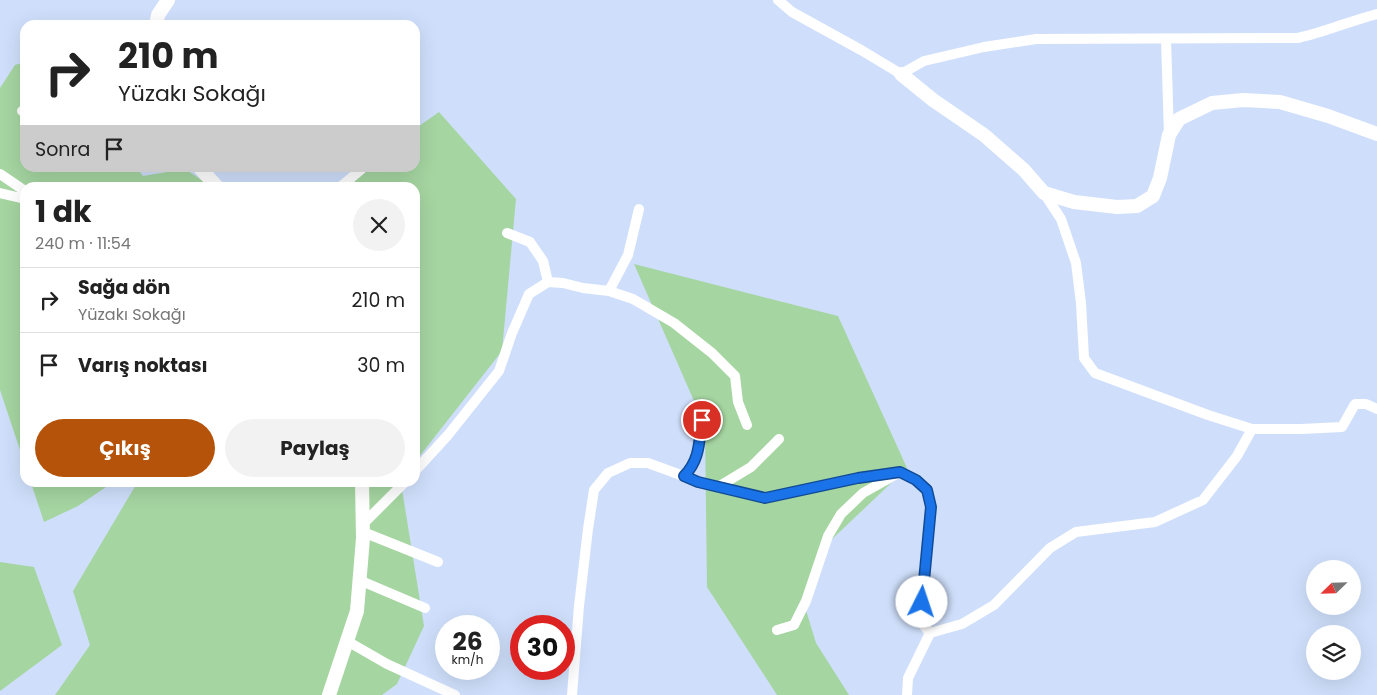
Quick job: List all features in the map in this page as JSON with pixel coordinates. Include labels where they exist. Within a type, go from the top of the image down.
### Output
[{"type":"street","points":[[157,20],[158,15],[168,0]]},
{"type":"street","points":[[778,0],[792,12],[901,74],[933,100],[984,134],[1024,170],[1044,193],[1061,219],[1076,263],[1081,303],[1084,358],[1095,373],[1208,415],[1252,429],[1342,427],[1355,404],[1366,404],[1377,409]]},
{"type":"street","points":[[792,12],[796,0]]},
{"type":"street","points":[[901,74],[924,61],[984,47],[1036,39],[1298,38],[1322,32],[1348,21],[1377,14]]},
{"type":"street","points":[[1044,193],[1074,202],[1117,207],[1138,206],[1153,196],[1160,178],[1169,135],[1166,39]]},
{"type":"street","points":[[1169,135],[1180,120],[1212,103],[1243,100],[1280,102],[1353,124],[1377,134]]},
{"type":"street","points":[[204,172],[213,182]]},
{"type":"street","points":[[346,182],[358,172]]},
{"type":"street","points":[[0,174],[20,188]]},
{"type":"street","points":[[0,193],[20,198]]},
{"type":"street","points":[[609,290],[628,255],[639,209]]},
{"type":"street","points":[[508,233],[530,242],[543,261],[548,282]]},
{"type":"street","points":[[420,466],[448,435],[499,371],[512,333],[529,294],[548,282],[609,290],[633,299],[674,323],[712,353],[735,376],[738,402],[747,425]]},
{"type":"street","points":[[684,476],[692,468],[698,455],[702,420]]},
{"type":"street","points":[[907,695],[908,678],[930,634],[962,624],[994,605],[1050,548],[1076,532],[1155,522],[1203,500],[1237,456],[1252,429]]},
{"type":"street","points":[[718,487],[752,467],[779,439]]},
{"type":"street","points":[[572,695],[579,606],[594,490],[608,472],[630,463],[648,463],[718,487],[765,498],[858,478],[900,472],[916,480],[927,490],[931,507],[921,622],[930,634]]},
{"type":"street","points":[[778,630],[794,625],[806,601],[828,536],[840,514],[864,493],[900,472]]},
{"type":"street","points":[[329,695],[357,610],[363,528],[362,487]]},
{"type":"street","points":[[363,528],[400,487]]},
{"type":"street","points":[[363,528],[438,562]]},
{"type":"street","points":[[360,580],[425,608]]},
{"type":"street","points":[[347,641],[387,664],[455,695]]},
{"type":"green space","points":[[20,64],[20,172],[140,172],[143,176],[167,172],[190,172],[204,182],[20,182],[20,450],[0,390],[0,88],[15,65]]},
{"type":"green space","points":[[439,112],[516,199],[502,351],[420,456],[420,182],[342,182],[356,172],[420,172],[420,125]]},
{"type":"green space","points":[[634,264],[838,316],[907,468],[829,542],[805,607],[816,643],[849,695],[777,695],[707,587],[705,426]]},
{"type":"green space","points":[[33,487],[106,487],[78,506],[44,522]]},
{"type":"green space","points":[[135,487],[402,487],[424,626],[397,684],[382,695],[55,695],[90,645],[73,591]]},
{"type":"green space","points":[[0,562],[34,567],[62,645],[0,691]]},
{"type":"route","points":[[702,420],[698,455],[692,468],[684,476],[698,482],[765,498],[858,478],[900,472],[916,480],[927,490],[931,507],[922,602]]}]
